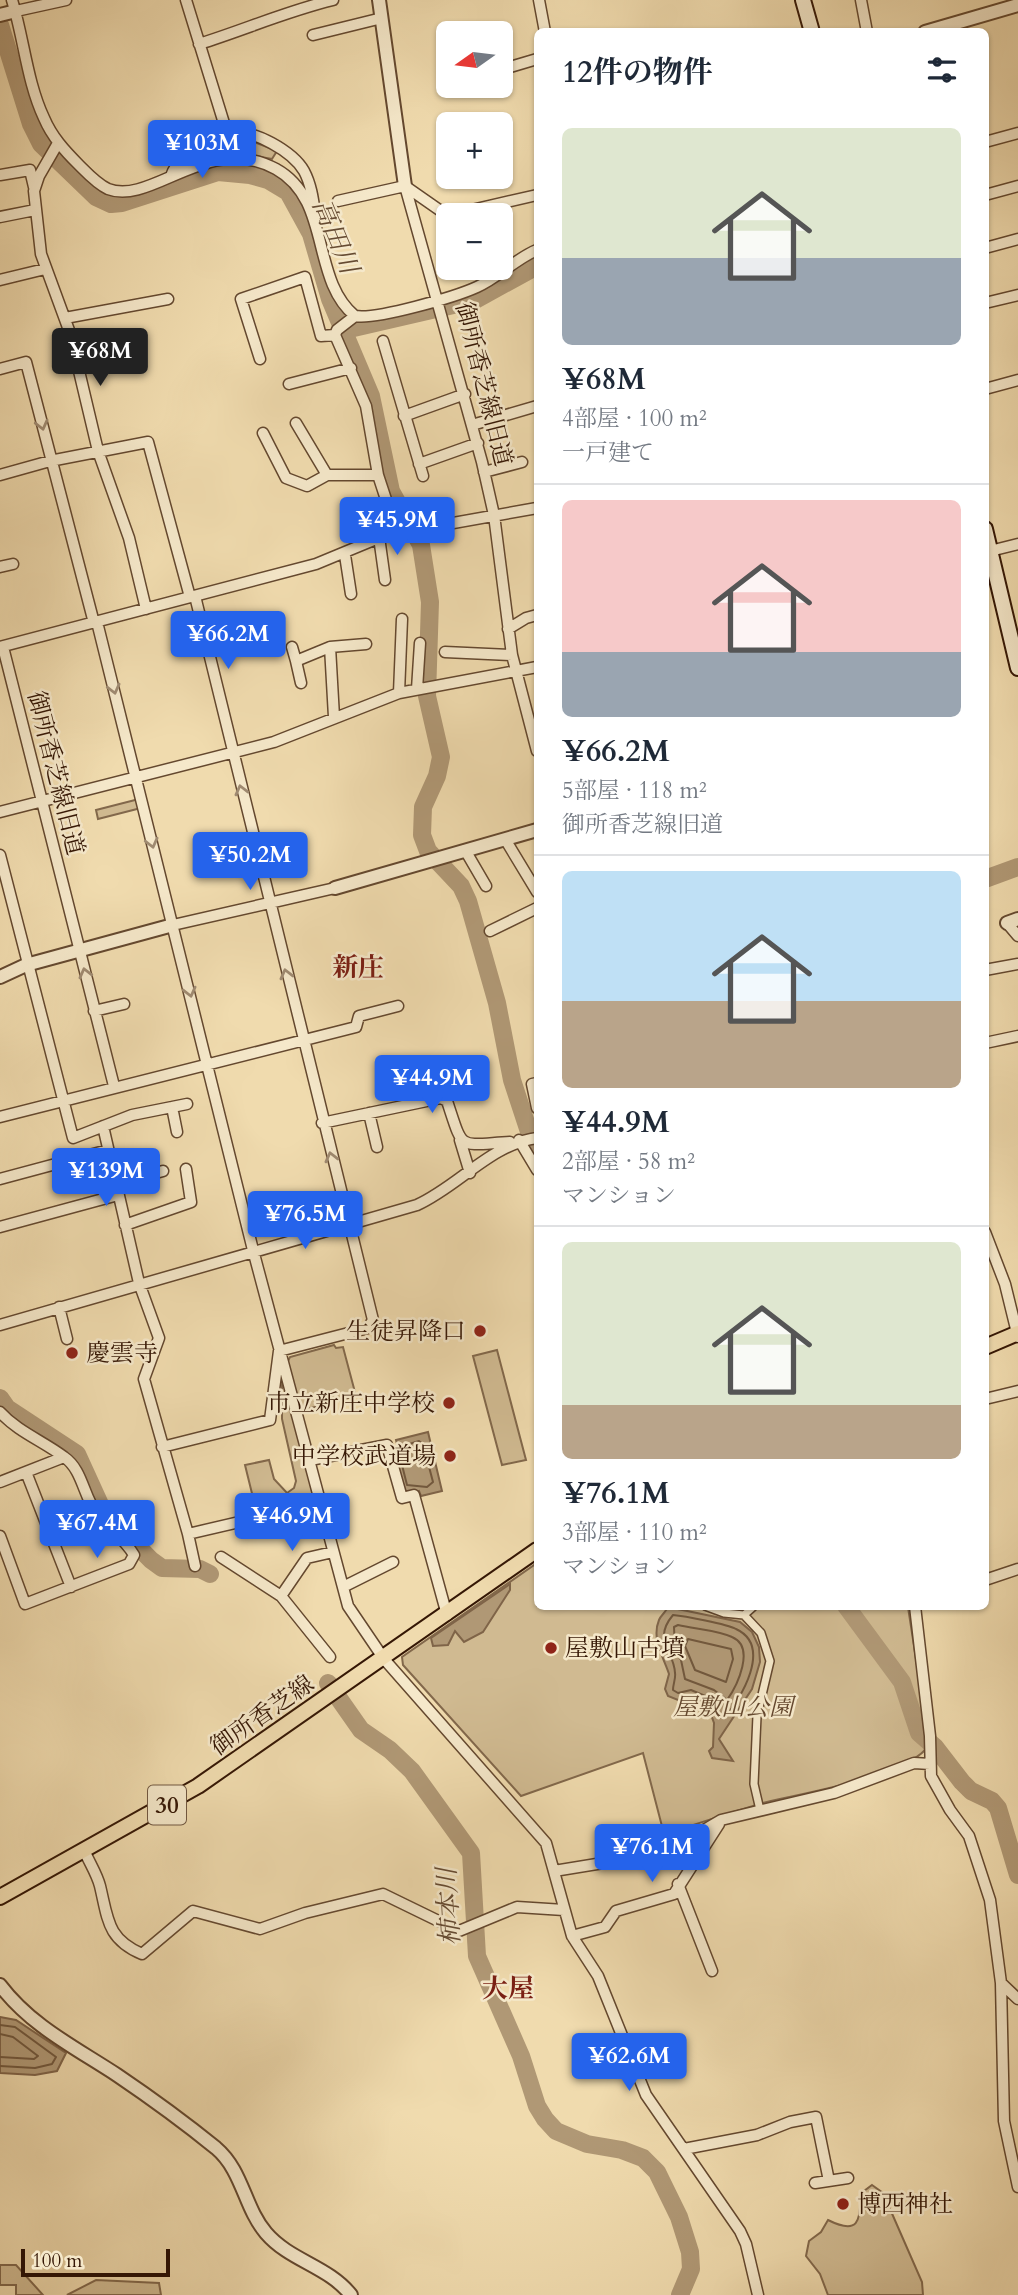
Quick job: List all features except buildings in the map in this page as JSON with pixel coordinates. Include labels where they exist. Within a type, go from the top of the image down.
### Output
[{"type":"main road","points":[[803,0],[810,28]]},
{"type":"main road","points":[[989,556],[1018,668]]},
{"type":"main road","points":[[989,1346],[1018,1335]]},
{"type":"main road","name":"御所香芝線","points":[[0,1897],[198,1786],[534,1552]]},
{"type":"street","points":[[66,0],[10,10],[37,100],[58,143],[92,177],[108,189],[131,189],[221,159],[235,158],[263,163],[288,176],[317,227]]},
{"type":"street","points":[[186,0],[228,133]]},
{"type":"street","points":[[199,44],[277,19],[289,11],[333,0]]},
{"type":"street","points":[[260,359],[241,299],[305,277],[321,336],[336,332],[352,318],[369,317],[438,299],[405,186],[379,0]]},
{"type":"street","points":[[540,0],[544,28]]},
{"type":"street","points":[[862,0],[866,28]]},
{"type":"street","points":[[939,28],[1018,5]]},
{"type":"street","points":[[313,35],[382,18]]},
{"type":"street","points":[[513,67],[534,60]]},
{"type":"street","points":[[171,176],[181,160],[228,133],[255,137],[297,162],[312,192],[317,227],[337,293],[352,318]]},
{"type":"street","points":[[989,141],[1018,133]]},
{"type":"street","points":[[34,191],[45,164],[58,143]]},
{"type":"street","points":[[0,175],[30,170],[45,269],[65,318],[98,451],[129,538],[146,609]]},
{"type":"street","points":[[338,201],[405,186],[436,207]]},
{"type":"street","points":[[989,194],[1018,186]]},
{"type":"street","points":[[503,203],[534,196]]},
{"type":"street","points":[[0,218],[35,210]]},
{"type":"street","points":[[989,247],[1018,239]]},
{"type":"street","name":"御所香芝線旧道","points":[[114,1086],[1,647],[345,555],[379,537],[494,515],[478,443],[438,299],[478,287],[519,257],[534,251]]},
{"type":"street","points":[[0,280],[45,269]]},
{"type":"street","points":[[989,302],[1018,295]]},
{"type":"street","points":[[65,318],[168,299]]},
{"type":"street","points":[[336,332],[366,406],[378,474],[397,533]]},
{"type":"street","points":[[383,341],[423,476]]},
{"type":"street","points":[[0,369],[26,362],[50,461],[136,777],[279,1351],[333,1552],[354,1617],[384,1658],[546,1843],[572,1936],[597,1976],[646,2095],[740,2231],[758,2295]]},
{"type":"street","points":[[289,384],[351,368]]},
{"type":"street","points":[[989,388],[1018,380]]},
{"type":"street","points":[[404,416],[465,394]]},
{"type":"street","points":[[472,425],[534,407]]},
{"type":"street","points":[[296,423],[327,475]]},
{"type":"street","points":[[263,433],[286,478],[307,486],[327,475],[378,474]]},
{"type":"street","points":[[0,475],[50,461],[148,442],[193,597],[373,1320],[368,1328],[279,1351]]},
{"type":"street","points":[[419,464],[478,443]]},
{"type":"street","points":[[484,472],[522,462]]},
{"type":"street","points":[[534,508],[494,515],[512,655],[534,740]]},
{"type":"street","points":[[379,537],[385,580]]},
{"type":"street","points":[[989,552],[1018,544]]},
{"type":"street","points":[[345,555],[351,594]]},
{"type":"street","points":[[0,567],[13,564]]},
{"type":"street","points":[[508,629],[534,616]]},
{"type":"street","points":[[398,693],[401,619]]},
{"type":"street","points":[[417,689],[420,643]]},
{"type":"street","points":[[296,661],[330,648],[366,644]]},
{"type":"street","points":[[292,647],[301,683]]},
{"type":"street","points":[[330,648],[334,717]]},
{"type":"street","points":[[445,652],[512,655]]},
{"type":"street","points":[[0,811],[286,738],[398,693],[534,668]]},
{"type":"street","points":[[0,977],[26,965],[79,950],[334,888],[534,832]]},
{"type":"street","points":[[505,839],[534,887]]},
{"type":"street","points":[[465,850],[486,887]]},
{"type":"street","points":[[0,855],[26,965],[73,1138],[132,1115],[187,1104]]},
{"type":"street","points":[[490,931],[534,909]]},
{"type":"street","points":[[1012,921],[1018,936]]},
{"type":"street","points":[[989,969],[1018,964]]},
{"type":"street","points":[[94,1011],[124,1003]]},
{"type":"street","points":[[0,1117],[114,1086],[356,1027],[359,1016],[398,1006]]},
{"type":"street","points":[[989,1042],[1018,1036]]},
{"type":"street","points":[[322,1122],[441,1098],[447,1101],[470,1173]]},
{"type":"street","points":[[173,1107],[177,1132]]},
{"type":"street","points":[[369,1112],[377,1147]]},
{"type":"street","points":[[103,1126],[139,1283],[159,1338],[159,1346],[148,1362],[144,1379],[195,1566]]},
{"type":"street","points":[[460,1139],[467,1144],[534,1138]]},
{"type":"street","points":[[518,1141],[534,1165]]},
{"type":"street","points":[[0,1325],[253,1250],[417,1205],[518,1141]]},
{"type":"street","points":[[0,1179],[108,1150]]},
{"type":"street","points":[[125,1224],[191,1202],[186,1169]]},
{"type":"street","points":[[115,1184],[163,1171]]},
{"type":"street","points":[[0,1227],[118,1195]]},
{"type":"street","points":[[989,1242],[1005,1284],[1018,1335]]},
{"type":"street","points":[[59,1307],[67,1339]]},
{"type":"street","points":[[162,1447],[270,1420],[279,1351]]},
{"type":"street","points":[[989,1398],[1018,1391]]},
{"type":"street","points":[[0,1412],[14,1426],[40,1439],[74,1464],[97,1513],[125,1540],[134,1555],[130,1564],[25,1604],[0,1536]]},
{"type":"street","points":[[310,1460],[387,1445],[402,1498],[414,1495],[447,1615]]},
{"type":"street","points":[[0,1482],[64,1457]]},
{"type":"street","points":[[26,1472],[71,1587]]},
{"type":"street","points":[[188,1534],[321,1503]]},
{"type":"street","points":[[281,1596],[307,1558],[333,1552]]},
{"type":"street","points":[[221,1557],[281,1596],[330,1657]]},
{"type":"street","points":[[343,1587],[393,1562]]},
{"type":"street","points":[[989,1579],[1018,1569]]},
{"type":"street","points":[[716,1610],[744,1615],[761,1633],[770,1661],[757,1716],[754,1784],[760,1810]]},
{"type":"street","points":[[744,1615],[750,1610]]},
{"type":"street","points":[[915,1610],[930,1736],[931,1776],[968,1836],[984,1874],[1001,1983],[1004,2121],[1018,2187]]},
{"type":"street","points":[[554,1871],[652,1854],[692,1837],[721,1820],[834,1793],[914,1763],[930,1763]]},
{"type":"street","points":[[572,1936],[605,1927],[616,1912],[674,1894],[721,1820]]},
{"type":"street","points":[[84,1850],[100,1885],[104,1914],[124,1946],[142,1954],[193,1911],[260,1929],[305,1913],[383,1894],[459,1931],[517,1907],[564,1910]]},
{"type":"street","points":[[678,1884],[712,1971]]},
{"type":"street","points":[[1001,1983],[1018,1999]]},
{"type":"street","points":[[0,1985],[41,2026],[127,2082],[216,2148],[233,2167],[253,2215],[272,2240],[330,2274],[351,2295]]},
{"type":"street","points":[[684,2149],[757,2135],[790,2122],[816,2117],[829,2181]]},
{"type":"street","points":[[815,2183],[848,2178]]},
{"type":"green space","points":[[226,138],[244,138],[277,151],[272,159],[238,153],[187,160]]},
{"type":"green space","points":[[139,799],[141,808],[98,819],[96,810]]},
{"type":"green space","points":[[334,1345],[336,1348],[343,1347],[356,1396],[300,1411],[287,1363],[290,1357]]},
{"type":"green space","points":[[497,1350],[526,1460],[502,1465],[473,1356]]},
{"type":"green space","points":[[285,1380],[319,1508],[259,1522],[245,1465],[269,1460],[274,1479],[287,1493],[294,1488],[296,1481],[282,1419],[282,1381]]},
{"type":"green space","name":"屋敷山公園","points":[[534,1565],[534,1610],[908,1610],[930,1750],[925,1750],[913,1760],[874,1776],[767,1802],[664,1834],[643,1753],[521,1796],[403,1665],[402,1657]]},
{"type":"green space","points":[[872,2185],[883,2193],[922,2282],[923,2295],[828,2295],[820,2274],[806,2256],[809,2241],[821,2232],[828,2220],[846,2226],[856,2223],[860,2212],[860,2194]]},
{"type":"green space","points":[[0,2265],[16,2265],[43,2295],[16,2295],[16,2285],[0,2285]]},
{"type":"green space","points":[[96,2280],[159,2283],[161,2295],[67,2295]]},
{"type":"water","points":[[428,1432],[442,1491],[421,1496],[419,1491],[402,1495],[391,1450],[398,1448],[396,1440]]},
{"type":"water","points":[[510,1584],[510,1590],[483,1632],[464,1642],[455,1631],[448,1645],[433,1646],[431,1638]]},
{"type":"water","points":[[666,1610],[682,1610],[740,1622],[752,1632],[759,1647],[760,1662],[752,1689],[719,1739],[733,1761],[712,1758],[709,1751],[713,1747],[714,1723],[707,1704],[690,1697],[678,1700],[668,1696],[665,1689],[669,1674],[656,1634],[659,1620]]},
{"type":"water","points":[[0,2017],[16,2020],[66,2053],[57,2071],[35,2075],[0,2073]]},
{"type":"waterway","points":[[0,25],[31,124],[41,144],[96,197],[111,204],[122,203],[218,172],[250,175],[268,180],[288,192],[311,234],[330,299],[371,396],[391,491],[421,545],[430,602],[427,696],[441,757],[437,776],[423,807],[422,835],[428,851],[461,886],[468,901],[497,1003],[512,1080],[534,1147]]},
{"type":"waterway","name":"高田川","points":[[345,330],[475,300],[534,268]]},
{"type":"waterway","name":"高田川","points":[[989,878],[1018,867]]},
{"type":"waterway","name":"柿本川","points":[[0,1398],[7,1408],[77,1454],[103,1511],[151,1560],[162,1568],[200,1569],[210,1574]]},
{"type":"waterway","points":[[849,1610],[902,1682],[919,1733],[935,1747],[971,1791],[992,1801],[998,1808],[1018,1875]]},
{"type":"waterway","name":"柿本川","points":[[328,1683],[361,1730],[390,1750],[412,1771],[471,1853],[477,1956],[521,2056],[537,2106],[545,2119],[556,2131],[587,2144],[622,2150],[643,2158],[657,2172],[679,2217],[690,2252],[691,2269],[680,2295]]},
{"type":"place","name":"生徒昇降口","points":[[480,1331]]},
{"type":"place","name":"慶雲寺","points":[[72,1353]]},
{"type":"place","name":"市立新庄中学校","points":[[449,1403]]},
{"type":"place","name":"中学校武道場","points":[[450,1456]]},
{"type":"place","name":"屋敷山古墳","points":[[551,1648]]},
{"type":"place","name":"博西神社","points":[[843,2204]]},
{"type":"district","name":"新庄","points":[[358,967]]},
{"type":"district","name":"大屋","points":[[508,1988]]}]
